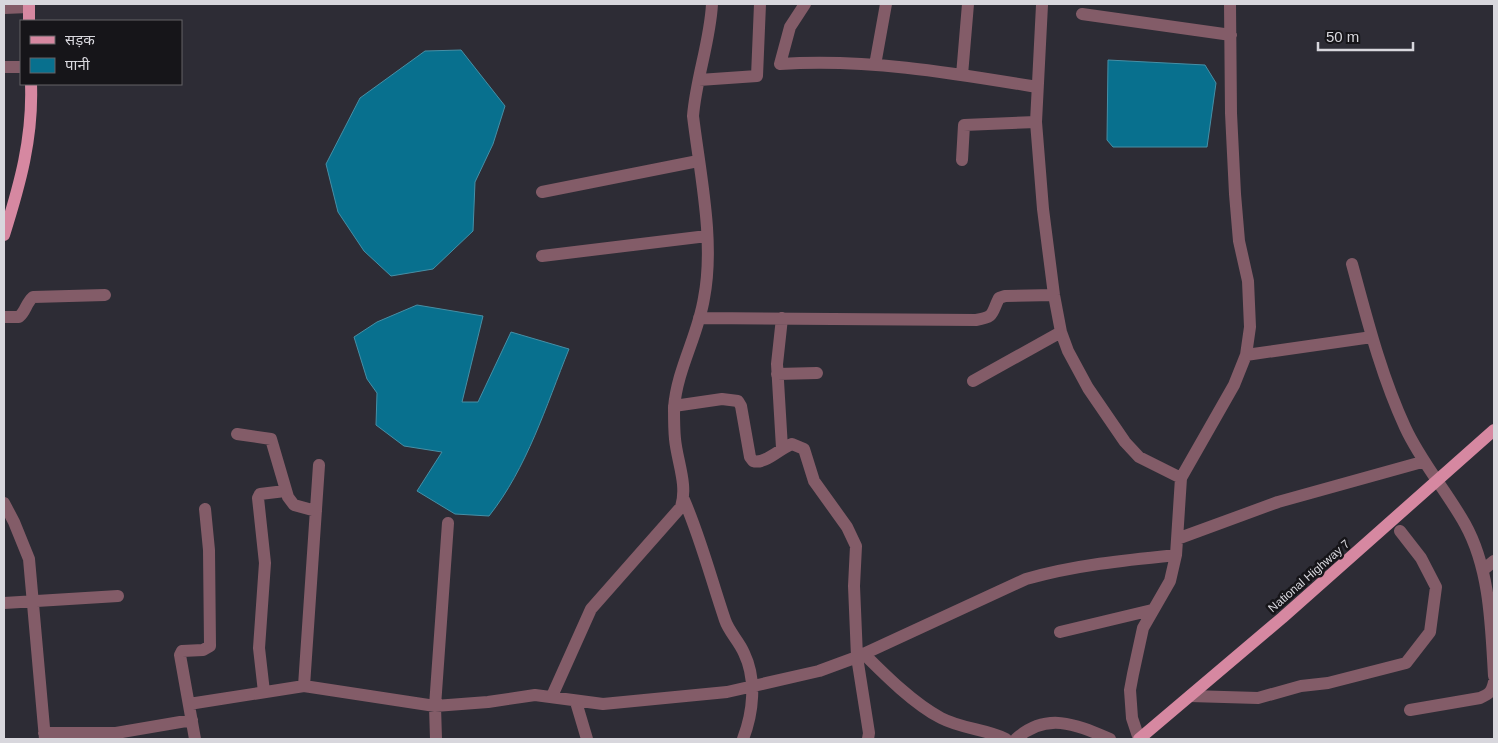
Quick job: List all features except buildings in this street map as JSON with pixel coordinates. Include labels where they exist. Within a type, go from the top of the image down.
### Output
[{"type":"main road","points":[[29,5],[29,20]]},
{"type":"main road","points":[[4,235],[28,149],[32,111],[31,85]]},
{"type":"main road","name":"National Highway 7","points":[[1139,739],[1438,481],[1494,430]]},
{"type":"street","points":[[712,4],[711,26],[693,116],[707,236],[708,274],[700,318],[679,378],[674,406],[675,439],[684,500],[726,622],[744,653],[752,687],[752,701],[743,739]]},
{"type":"street","points":[[699,80],[757,76],[760,4]]},
{"type":"street","points":[[805,4],[790,28],[780,64],[809,62],[875,65],[962,75],[1037,87]]},
{"type":"street","points":[[875,65],[886,4]]},
{"type":"street","points":[[962,75],[968,4]]},
{"type":"street","points":[[1139,739],[1132,718],[1130,690],[1137,648],[1152,610],[1170,581],[1176,555],[1181,478],[1234,385],[1246,356],[1250,327],[1248,281],[1239,241],[1235,194],[1231,113],[1232,35],[1230,4]]},
{"type":"street","points":[[4,8],[29,5]]},
{"type":"street","points":[[1042,5],[1036,122],[1054,295],[1061,332],[1068,351],[1088,388],[1125,442],[1140,456],[1181,478]]},
{"type":"street","points":[[1082,14],[1232,35]]},
{"type":"street","points":[[4,67],[20,67]]},
{"type":"street","points":[[962,160],[964,125],[1036,122]]},
{"type":"street","points":[[542,192],[698,161]]},
{"type":"street","points":[[542,256],[707,236]]},
{"type":"street","points":[[1352,264],[1372,337],[1404,426],[1422,462],[1438,481],[1466,525],[1483,570],[1491,625],[1494,676]]},
{"type":"street","points":[[4,317],[19,317],[24,312],[28,301],[33,297],[105,295]]},
{"type":"street","points":[[700,318],[976,320],[988,318],[994,313],[999,298],[1005,296],[1054,295]]},
{"type":"street","points":[[782,318],[777,344],[782,448]]},
{"type":"street","points":[[973,381],[1061,332]]},
{"type":"street","points":[[1246,356],[1372,337]]},
{"type":"street","points":[[777,374],[817,373]]},
{"type":"street","points":[[674,406],[722,399],[738,401],[741,406],[750,457],[753,461],[764,460],[792,444],[804,449],[818,488],[854,538],[856,546],[854,586],[869,733],[868,739]]},
{"type":"street","points":[[238,434],[271,439],[285,491],[294,505],[316,511]]},
{"type":"street","points":[[1177,538],[1278,502],[1422,462]]},
{"type":"street","points":[[304,686],[319,465]]},
{"type":"street","points":[[264,692],[259,648],[265,563],[258,498],[265,492],[285,491]]},
{"type":"street","points":[[552,696],[591,609],[681,506],[684,500]]},
{"type":"street","points":[[4,503],[29,559],[45,736],[116,733],[192,720]]},
{"type":"street","points":[[195,739],[180,655],[182,651],[207,649],[210,646],[205,509]]},
{"type":"street","points":[[436,739],[434,706],[448,523]]},
{"type":"street","points":[[1190,696],[1258,698],[1301,686],[1328,683],[1406,663],[1430,632],[1436,588],[1421,558],[1400,531]]},
{"type":"street","points":[[189,704],[304,686],[434,706],[488,702],[536,695],[552,696],[576,702],[603,704],[752,687],[819,672],[1026,579],[1126,560],[1176,555]]},
{"type":"street","points":[[1483,570],[1494,561]]},
{"type":"street","points":[[4,603],[118,596]]},
{"type":"street","points":[[1060,632],[1152,610]]},
{"type":"street","points":[[860,655],[940,718],[971,730],[1006,739]]},
{"type":"street","points":[[1410,710],[1480,698],[1489,695],[1493,690],[1494,682]]},
{"type":"street","points":[[576,702],[587,739]]},
{"type":"street","points":[[1016,739],[1032,728],[1057,723],[1078,726],[1110,739]]},
{"type":"water","points":[[461,50],[505,106],[493,144],[475,182],[473,231],[433,269],[391,276],[364,251],[338,212],[326,164],[360,98],[425,51]]},
{"type":"water","points":[[1108,60],[1205,65],[1216,83],[1207,147],[1113,147],[1107,140]]},
{"type":"water","points":[[417,305],[483,316],[462,402],[478,402],[511,332],[569,349],[525,457],[514,478],[489,516],[455,514],[417,491],[442,452],[404,446],[376,425],[377,393],[367,379],[354,337],[377,322]]}]
